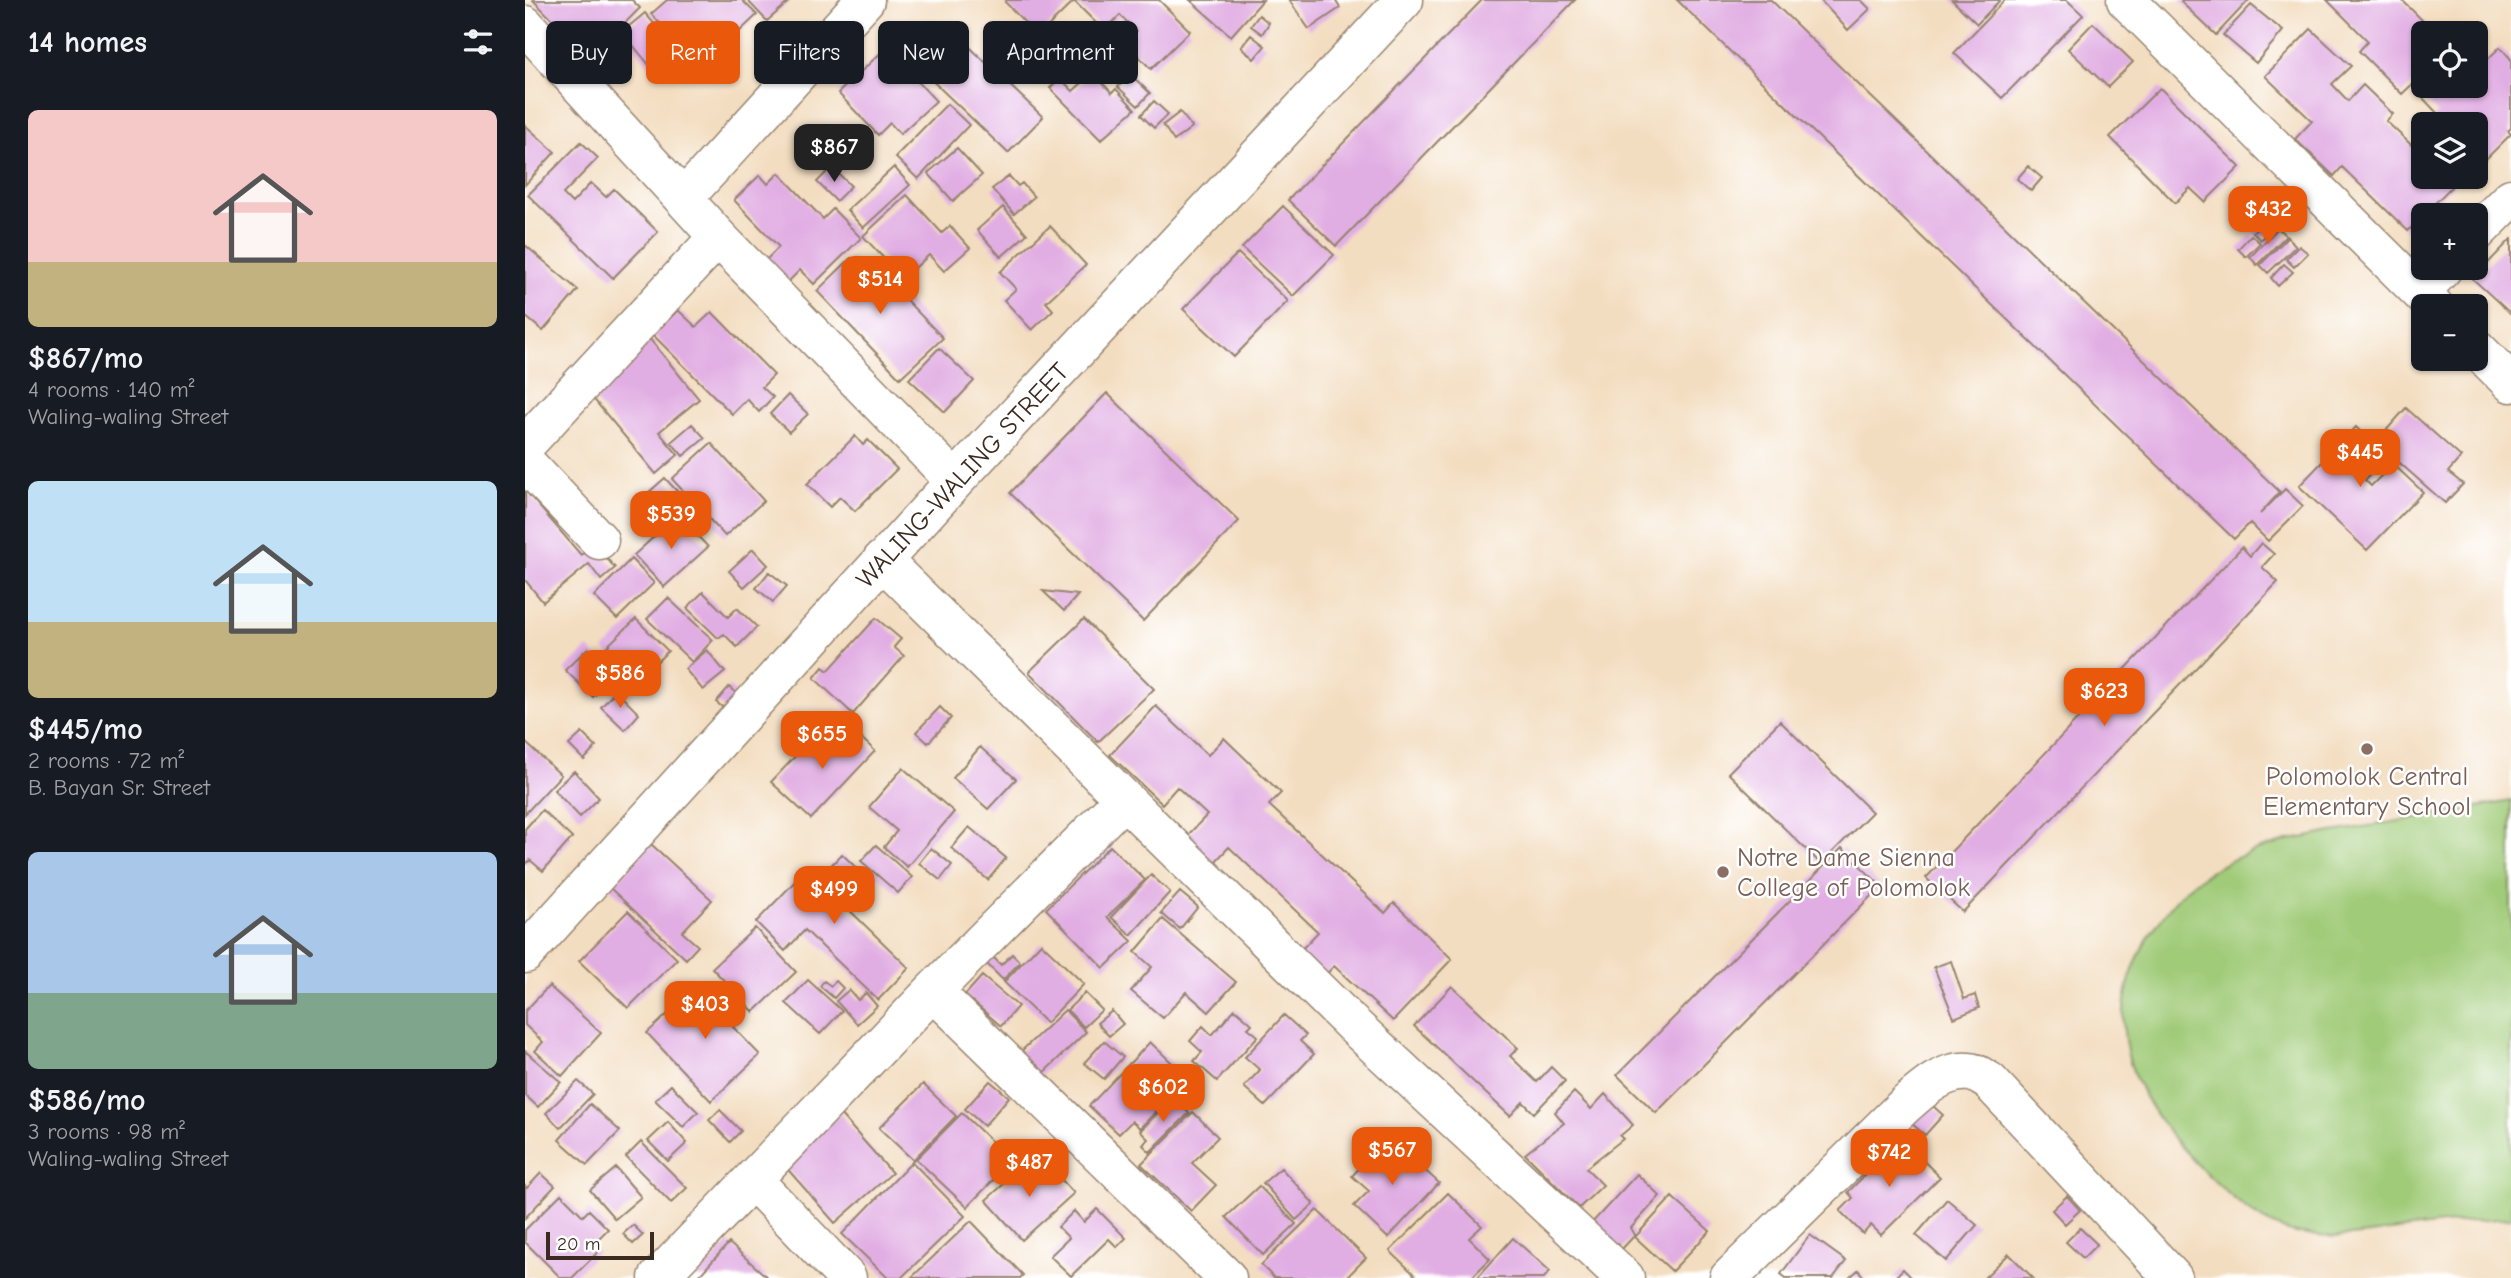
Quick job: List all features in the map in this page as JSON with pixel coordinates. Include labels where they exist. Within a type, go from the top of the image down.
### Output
[{"type":"street","points":[[684,198],[865,0]]},
{"type":"street","name":"WALING-WALING STREET","points":[[525,954],[882,560],[1404,0]]},
{"type":"street","points":[[2126,0],[2432,289]]},
{"type":"street","points":[[525,25],[718,237],[955,481]]},
{"type":"street","points":[[2488,221],[2511,198]]},
{"type":"street","points":[[525,446],[718,237]]},
{"type":"street","points":[[2488,360],[2511,383]]},
{"type":"street","points":[[525,462],[599,540]]},
{"type":"street","points":[[882,560],[1352,1024],[1625,1278]]},
{"type":"street","points":[[658,1278],[933,991],[1123,800]]},
{"type":"street","points":[[933,991],[1227,1278]]},
{"type":"street","points":[[1729,1278],[1924,1088],[1955,1072],[1972,1072],[1989,1081],[2173,1278]]},
{"type":"street","points":[[753,1180],[848,1278]]},
{"type":"green space","points":[[2511,801],[2511,1218],[2338,1237],[2303,1234],[2274,1226],[2244,1207],[2182,1149],[2160,1121],[2130,1064],[2124,1033],[2125,1001],[2134,968],[2151,933],[2189,886],[2216,868],[2259,849],[2305,837]]},
{"type":"building","points":[[533,0],[632,0],[640,8],[627,21],[554,21]]},
{"type":"building","points":[[667,0],[742,0],[757,15],[740,31],[740,21],[658,21],[651,14]]},
{"type":"building","points":[[747,0],[791,0],[767,21]]},
{"type":"building","points":[[1007,0],[1159,0],[1190,31],[1151,69],[1138,56],[1138,21],[1126,21],[1120,15],[1114,21],[1094,21],[1074,1],[1053,21],[1023,21],[1005,2]]},
{"type":"building","points":[[1190,0],[1263,0],[1231,36]]},
{"type":"building","points":[[1289,0],[1335,0],[1340,8],[1309,29]]},
{"type":"building","points":[[1482,0],[1575,0],[1336,246],[1288,200]]},
{"type":"building","points":[[1677,0],[1771,0],[2280,492],[2260,514],[2285,489],[2303,506],[2268,541],[2250,523],[2234,539]]},
{"type":"building","points":[[1820,0],[1861,0],[1870,9],[1848,30]]},
{"type":"building","points":[[1952,0],[2000,0],[1977,24]]},
{"type":"building","points":[[2005,0],[2067,0],[2083,15],[2002,98],[1954,53]]},
{"type":"building","points":[[2249,0],[2216,35],[2181,2]]},
{"type":"building","points":[[2327,0],[2402,0],[2423,21],[2411,21],[2411,85],[2402,94],[2359,51],[2368,41]]},
{"type":"building","points":[[2251,5],[2283,31],[2256,63],[2223,35]]},
{"type":"building","points":[[645,13],[652,21],[646,21],[646,61],[632,44],[632,24]]},
{"type":"building","points":[[1259,15],[1269,23],[1262,34],[1251,26]]},
{"type":"building","points":[[2093,23],[2133,62],[2108,87],[2068,49]]},
{"type":"building","points":[[2311,29],[2351,66],[2332,84],[2348,101],[2363,85],[2393,114],[2386,121],[2411,145],[2411,189],[2449,189],[2435,203],[2411,203],[2411,228],[2408,231],[2342,167],[2334,176],[2295,139],[2312,121],[2265,76]]},
{"type":"building","points":[[1251,35],[1265,46],[1254,59],[1241,47]]},
{"type":"building","points":[[969,46],[983,60],[983,84],[1008,84],[1043,117],[1008,153],[936,84],[969,84]]},
{"type":"building","points":[[2500,47],[2511,59],[2511,128],[2508,131],[2511,134],[2488,157],[2488,112],[2436,112],[2423,98],[2488,98],[2488,59]]},
{"type":"building","points":[[878,56],[878,84],[920,84],[936,101],[900,134],[890,123],[878,135],[838,93],[848,84],[864,84],[864,69]]},
{"type":"building","points":[[1138,82],[1150,93],[1138,106],[1118,87],[1121,84],[1138,84]]},
{"type":"building","points":[[1054,84],[1066,84],[1073,91],[1081,84],[1103,84],[1112,93],[1116,89],[1135,109],[1101,140],[1050,88]]},
{"type":"building","points":[[2160,88],[2240,167],[2205,202],[2190,188],[2175,203],[2110,137]]},
{"type":"building","points":[[1154,101],[1168,114],[1154,128],[1141,115]]},
{"type":"building","points":[[947,104],[969,125],[918,179],[895,157]]},
{"type":"building","points":[[1180,112],[1192,127],[1174,141],[1163,125]]},
{"type":"building","points":[[525,125],[555,152],[525,185]]},
{"type":"building","points":[[581,142],[598,158],[563,194],[572,203],[591,183],[606,197],[614,189],[658,232],[613,278],[528,195]]},
{"type":"building","points":[[957,148],[982,175],[953,201],[928,173]]},
{"type":"building","points":[[2028,166],[2042,178],[2031,191],[2017,179]]},
{"type":"building","points":[[832,167],[851,186],[836,201],[817,182]]},
{"type":"building","points":[[894,167],[910,185],[863,228],[847,210]]},
{"type":"building","points":[[779,173],[823,219],[833,209],[861,238],[814,284],[800,270],[786,284],[764,262],[779,247],[734,200],[760,175],[768,184]]},
{"type":"building","points":[[1009,176],[1018,186],[1022,183],[1034,197],[1014,214],[992,189]]},
{"type":"building","points":[[907,195],[942,233],[950,226],[970,248],[944,271],[929,255],[903,279],[863,236]]},
{"type":"building","points":[[1283,206],[1334,255],[1293,296],[1242,248]]},
{"type":"building","points":[[1003,207],[1027,234],[1001,257],[977,230]]},
{"type":"building","points":[[2266,218],[2274,226],[2260,240],[2253,232]]},
{"type":"building","points":[[1050,226],[1086,265],[1046,302],[1053,310],[1032,330],[1004,300],[1016,289],[1000,272]]},
{"type":"building","points":[[2278,228],[2286,236],[2257,265],[2250,257]]},
{"type":"building","points":[[2251,235],[2260,243],[2246,257],[2238,249]]},
{"type":"building","points":[[2288,237],[2296,246],[2268,273],[2260,265]]},
{"type":"building","points":[[2511,239],[2511,314],[2474,280],[2488,280],[2488,263]]},
{"type":"building","points":[[525,245],[578,290],[543,331],[525,316]]},
{"type":"building","points":[[2299,246],[2308,253],[2294,267],[2286,259]]},
{"type":"building","points":[[1238,253],[1288,301],[1234,357],[1183,309]]},
{"type":"building","points":[[851,258],[869,276],[876,269],[943,338],[900,378],[817,291]]},
{"type":"building","points":[[2284,264],[2293,272],[2278,286],[2271,278]]},
{"type":"building","points":[[678,310],[696,327],[712,312],[774,375],[762,387],[773,397],[759,412],[747,399],[732,414],[653,335]]},
{"type":"building","points":[[649,338],[699,399],[659,432],[678,455],[656,474],[586,390]]},
{"type":"building","points":[[939,348],[974,381],[945,412],[909,379]]},
{"type":"building","points":[[1107,393],[1239,521],[1143,621],[1010,493]]},
{"type":"building","points":[[788,395],[808,414],[789,432],[770,414]]},
{"type":"building","points":[[2406,408],[2461,457],[2448,472],[2463,484],[2445,503],[2376,442]]},
{"type":"building","points":[[692,424],[705,438],[683,456],[671,442]]},
{"type":"building","points":[[2356,427],[2387,457],[2365,480],[2371,486],[2393,464],[2423,492],[2367,550],[2299,486]]},
{"type":"building","points":[[855,436],[863,445],[868,440],[897,469],[855,511],[840,497],[830,507],[807,484]]},
{"type":"building","points":[[711,443],[764,501],[725,536],[672,479]]},
{"type":"building","points":[[665,478],[685,500],[660,522],[640,500]]},
{"type":"building","points":[[525,490],[581,555],[595,544],[615,568],[601,580],[589,564],[543,602],[525,580]]},
{"type":"building","points":[[678,515],[708,547],[664,587],[634,555]]},
{"type":"building","points":[[2261,543],[2274,554],[2262,567],[2278,582],[1963,912],[1926,878],[2242,547],[2250,556]]},
{"type":"building","points":[[753,549],[768,565],[744,587],[729,571]]},
{"type":"building","points":[[631,559],[654,583],[617,619],[594,596]]},
{"type":"building","points":[[769,572],[787,586],[773,602],[756,588]]},
{"type":"building","points":[[1043,591],[1078,595],[1064,611]]},
{"type":"building","points":[[703,592],[728,617],[737,608],[757,627],[737,647],[724,634],[718,638],[687,608]]},
{"type":"building","points":[[668,598],[713,640],[692,662],[647,619]]},
{"type":"building","points":[[876,618],[901,639],[894,647],[904,656],[853,714],[814,678],[823,667],[828,671]]},
{"type":"building","points":[[636,619],[668,651],[636,682],[604,649]]},
{"type":"building","points":[[1084,619],[1154,689],[1098,742],[1029,672]]},
{"type":"building","points":[[588,648],[616,675],[593,697],[565,670]]},
{"type":"building","points":[[707,650],[725,672],[703,690],[685,669]]},
{"type":"building","points":[[729,687],[737,694],[725,709],[716,702]]},
{"type":"building","points":[[616,691],[639,714],[625,730],[601,707]]},
{"type":"building","points":[[1156,706],[1208,755],[1224,738],[1281,793],[1269,805],[1385,913],[1394,903],[1452,959],[1393,1021],[1334,966],[1322,979],[1296,955],[1318,932],[1229,847],[1213,864],[1185,838],[1207,815],[1177,787],[1162,804],[1110,755]]},
{"type":"building","points":[[940,707],[951,718],[928,743],[916,732]]},
{"type":"building","points":[[1780,721],[1872,812],[1821,864],[1728,773]]},
{"type":"building","points":[[852,729],[875,751],[811,819],[771,782],[819,731],[836,746]]},
{"type":"building","points":[[582,733],[596,747],[584,760],[569,745]]},
{"type":"building","points":[[525,742],[561,775],[525,814]]},
{"type":"building","points":[[980,747],[1016,779],[988,809],[953,778]]},
{"type":"building","points":[[903,768],[954,812],[907,867],[884,847],[897,831],[869,807]]},
{"type":"building","points":[[574,771],[599,798],[580,817],[554,790]]},
{"type":"building","points":[[542,810],[572,838],[543,871],[530,860],[525,865],[525,829]]},
{"type":"building","points":[[969,827],[1006,858],[988,880],[951,848]]},
{"type":"building","points":[[651,844],[712,900],[682,932],[698,946],[686,959],[610,888]]},
{"type":"building","points":[[876,845],[912,877],[898,893],[861,861]]},
{"type":"building","points":[[1110,846],[1145,880],[1107,917],[1132,941],[1104,968],[1046,909]]},
{"type":"building","points":[[931,848],[952,865],[940,880],[919,863]]},
{"type":"building","points":[[1842,848],[1881,886],[1656,1113],[1617,1075]]},
{"type":"building","points":[[842,854],[865,876],[840,901],[909,968],[878,1000],[805,930],[785,951],[756,922],[808,868],[819,878]]},
{"type":"building","points":[[1151,875],[1170,892],[1131,935],[1111,917]]},
{"type":"building","points":[[1180,892],[1198,907],[1180,929],[1161,913]]},
{"type":"building","points":[[628,911],[677,959],[628,1008],[579,961]]},
{"type":"building","points":[[1163,919],[1236,982],[1209,1012],[1186,992],[1163,1018],[1131,991],[1152,967],[1135,952]]},
{"type":"building","points":[[755,928],[796,972],[754,1012],[712,968]]},
{"type":"building","points":[[1041,943],[1084,984],[1046,1023],[1004,982]]},
{"type":"building","points":[[976,953],[989,953],[1001,965],[1012,954],[1020,962],[1003,980]]},
{"type":"building","points":[[1951,961],[1964,999],[1975,995],[1979,1008],[1954,1018],[1934,967]]},
{"type":"building","points":[[982,976],[1018,1006],[1001,1026],[965,995]]},
{"type":"building","points":[[808,980],[842,1011],[820,1034],[786,1003]]},
{"type":"building","points":[[824,981],[831,986],[836,981],[843,988],[834,998],[820,986]]},
{"type":"building","points":[[703,982],[740,1021],[733,1027],[760,1055],[711,1101],[647,1033]]},
{"type":"building","points":[[549,986],[601,1033],[562,1076],[535,1051],[543,1042],[525,1025],[525,1011]]},
{"type":"building","points":[[1452,986],[1518,1048],[1510,1056],[1537,1082],[1551,1067],[1565,1081],[1534,1113],[1523,1102],[1510,1116],[1414,1026]]},
{"type":"building","points":[[849,990],[858,1000],[866,993],[877,1006],[857,1024],[836,1001]]},
{"type":"building","points":[[1085,993],[1102,1010],[1084,1027],[1067,1010]]},
{"type":"building","points":[[1235,1009],[1252,1024],[1248,1028],[1258,1036],[1217,1081],[1194,1061],[1202,1052],[1190,1041],[1203,1026],[1212,1035]]},
{"type":"building","points":[[1065,1010],[1086,1032],[1039,1077],[1017,1055]]},
{"type":"building","points":[[1112,1011],[1123,1024],[1109,1036],[1097,1023]]},
{"type":"building","points":[[1284,1015],[1306,1035],[1300,1041],[1314,1054],[1265,1106],[1244,1087],[1260,1070],[1245,1057]]},
{"type":"building","points":[[1104,1041],[1123,1057],[1104,1079],[1084,1063]]},
{"type":"building","points":[[1150,1042],[1188,1078],[1140,1128],[1132,1121],[1119,1134],[1089,1106]]},
{"type":"building","points":[[525,1051],[561,1082],[538,1107],[525,1095]]},
{"type":"building","points":[[578,1081],[593,1094],[560,1128],[546,1113]]},
{"type":"building","points":[[990,1081],[1009,1097],[984,1126],[965,1109]]},
{"type":"building","points":[[923,1084],[956,1116],[913,1160],[879,1128]]},
{"type":"building","points":[[671,1085],[698,1112],[683,1127],[655,1100]]},
{"type":"building","points":[[1574,1092],[1591,1109],[1605,1094],[1633,1125],[1620,1136],[1623,1139],[1586,1168],[1603,1185],[1579,1208],[1525,1154],[1564,1123],[1555,1112]]},
{"type":"building","points":[[1922,1096],[1943,1115],[1925,1135],[1903,1116]]},
{"type":"building","points":[[1172,1098],[1189,1113],[1150,1152],[1143,1145],[1148,1139],[1140,1131]]},
{"type":"building","points":[[590,1104],[620,1131],[587,1165],[559,1140]]},
{"type":"building","points":[[720,1110],[741,1131],[730,1142],[709,1120]]},
{"type":"building","points":[[1193,1112],[1218,1137],[1192,1163],[1216,1185],[1191,1211],[1141,1164]]},
{"type":"building","points":[[962,1113],[1012,1161],[967,1207],[916,1159]]},
{"type":"building","points":[[840,1114],[892,1173],[835,1223],[783,1164]]},
{"type":"building","points":[[668,1122],[687,1143],[668,1161],[648,1141]]},
{"type":"building","points":[[1388,1137],[1439,1183],[1388,1238],[1354,1206],[1369,1191],[1352,1176]]},
{"type":"building","points":[[1901,1139],[1940,1177],[1881,1235],[1871,1225],[1863,1234],[1840,1211],[1853,1198],[1848,1192]]},
{"type":"building","points":[[641,1142],[687,1188],[671,1203],[626,1157]]},
{"type":"building","points":[[1031,1160],[1051,1182],[1058,1176],[1074,1193],[1022,1240],[986,1200]]},
{"type":"building","points":[[912,1162],[965,1216],[901,1278],[888,1278],[842,1234]]},
{"type":"building","points":[[616,1168],[641,1197],[615,1219],[590,1190]]},
{"type":"building","points":[[1281,1168],[1314,1204],[1296,1220],[1263,1183]]},
{"type":"building","points":[[541,1173],[555,1186],[525,1218],[525,1186],[527,1188]]},
{"type":"building","points":[[1637,1174],[1660,1196],[1631,1228],[1635,1235],[1619,1252],[1590,1225]]},
{"type":"building","points":[[1259,1186],[1296,1224],[1263,1255],[1226,1217]]},
{"type":"building","points":[[1448,1193],[1482,1226],[1469,1238],[1490,1259],[1471,1278],[1418,1278],[1390,1251]]},
{"type":"building","points":[[561,1194],[583,1216],[589,1210],[608,1229],[591,1246],[598,1252],[572,1278],[561,1278],[525,1242],[525,1230]]},
{"type":"building","points":[[2067,1196],[2080,1210],[2065,1224],[2052,1210]]},
{"type":"building","points":[[1672,1197],[1710,1231],[1672,1271],[1635,1237]]},
{"type":"building","points":[[1947,1199],[1977,1225],[1946,1261],[1916,1235]]},
{"type":"building","points":[[1097,1209],[1126,1238],[1117,1247],[1109,1239],[1071,1276],[1050,1256],[1069,1238],[1058,1227],[1074,1211],[1084,1222]]},
{"type":"building","points":[[1317,1210],[1366,1258],[1346,1278],[1274,1278],[1261,1265]]},
{"type":"building","points":[[971,1221],[1023,1275],[1020,1278],[911,1278]]},
{"type":"building","points":[[633,1225],[643,1235],[633,1244],[623,1234]]},
{"type":"building","points":[[2080,1228],[2097,1244],[2083,1258],[2066,1242]]},
{"type":"building","points":[[1810,1235],[1846,1261],[1833,1278],[1786,1278],[1781,1274]]},
{"type":"building","points":[[1513,1238],[1550,1271],[1544,1278],[1477,1278]]},
{"type":"building","points":[[729,1243],[768,1278],[697,1278]]},
{"type":"building","points":[[2009,1254],[2033,1278],[1984,1278]]},
{"type":"building","points":[[1903,1269],[1912,1278],[1894,1278]]},
{"type":"building","points":[[1858,1270],[1865,1278],[1849,1278]]},
{"type":"place","name":"Polomolok Central Elementary School","points":[[2367,749]]},
{"type":"place","name":"Notre Dame Sienna College of Polomolok","points":[[1723,872]]}]
